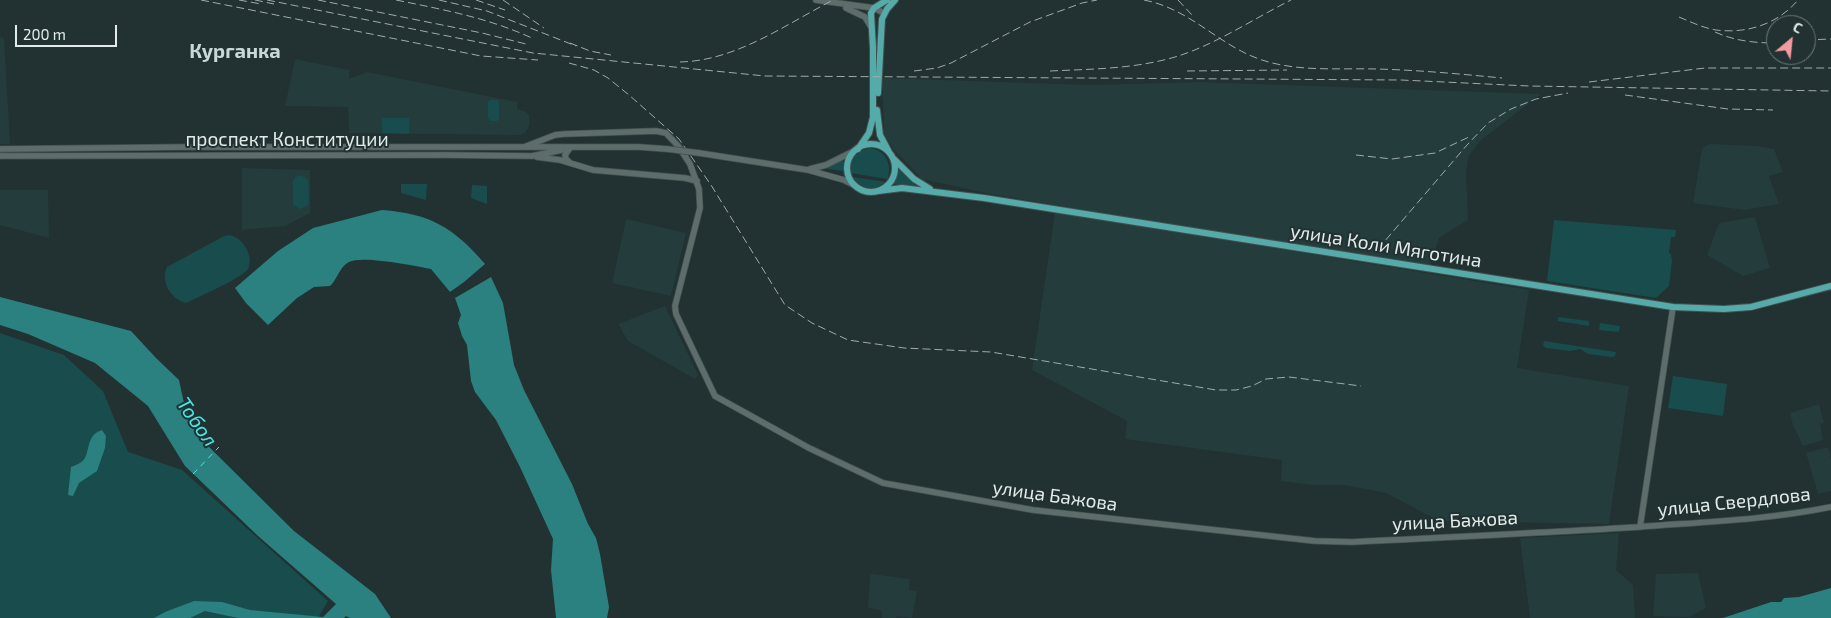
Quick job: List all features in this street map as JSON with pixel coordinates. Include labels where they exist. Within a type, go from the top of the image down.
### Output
[{"type":"main road","points":[[816,0],[871,8],[884,13]]},
{"type":"main road","points":[[871,8],[874,117],[869,133],[849,161],[848,170],[850,179],[856,186],[866,191],[878,191],[888,185],[894,175],[894,164],[880,135],[877,109],[882,19],[884,13],[895,0]]},
{"type":"main road","points":[[871,8],[885,2]]},
{"type":"main road","points":[[835,4],[865,17],[872,31]]},
{"type":"main road","name":"улица Бажова","points":[[524,147],[560,134],[660,131],[668,135],[679,146],[690,164],[700,194],[700,208],[675,306],[676,314],[715,396],[809,448],[875,481],[908,489],[1033,510],[1315,541],[1353,542],[1443,538],[1481,534],[1640,526]]},
{"type":"main road","points":[[856,150],[867,145],[876,145],[890,154]]},
{"type":"main road","points":[[190,147],[190,156]]},
{"type":"main road","name":"проспект Конституции","points":[[0,156],[35,152],[190,147],[639,147],[699,153],[808,170],[844,180],[856,186]]},
{"type":"main road","points":[[313,147],[313,156]]},
{"type":"main road","points":[[505,147],[506,156]]},
{"type":"main road","points":[[131,148],[131,156]]},
{"type":"main road","points":[[572,148],[565,153],[565,157],[567,161],[573,164]]},
{"type":"main road","name":"проспект Конституции","points":[[0,149],[131,156],[532,156],[572,148]]},
{"type":"main road","name":"проспект Конституции","points":[[808,170],[826,165],[856,150]]},
{"type":"main road","name":"улица Коли Мяготина","points":[[890,154],[918,183],[936,191]]},
{"type":"main road","points":[[532,156],[593,170],[685,178],[697,181]]},
{"type":"main road","name":"улица Коли Мяготина","points":[[878,191],[898,188],[936,191],[1673,307],[1709,309],[1751,307],[1831,286]]},
{"type":"main road","points":[[1640,526],[1673,307]]},
{"type":"main road","name":"улица Свердлова","points":[[1640,526],[1767,518],[1831,506]]},
{"type":"shaded area","points":[[0,37],[4,38],[10,144],[0,144]]},
{"type":"shaded area","points":[[295,59],[349,70],[349,79],[367,72],[517,102],[517,109],[529,115],[529,126],[525,133],[520,135],[349,133],[348,107],[285,106]]},
{"type":"shaded area","points":[[882,78],[1091,85],[1199,82],[1541,94],[1481,140],[1468,157],[1466,173],[1468,220],[1439,238],[1430,265],[1218,233],[986,193],[922,179],[893,149],[884,134]]},
{"type":"shaded area","points":[[490,100],[497,100],[499,102],[499,119],[497,121],[491,121],[488,118],[488,102]]},
{"type":"shaded area","points":[[382,118],[409,118],[409,134],[382,133]]},
{"type":"shaded area","points":[[1712,144],[1757,146],[1774,149],[1783,172],[1769,176],[1779,204],[1744,210],[1693,203],[1702,149]]},
{"type":"shaded area","points":[[870,148],[884,155],[889,168],[888,179],[850,173],[850,164],[854,156]]},
{"type":"shaded area","points":[[843,158],[843,171],[827,169],[828,167]]},
{"type":"shaded area","points":[[242,168],[310,170],[310,213],[285,226],[242,230]]},
{"type":"shaded area","points":[[897,169],[899,169],[918,188],[894,184]]},
{"type":"shaded area","points":[[303,176],[308,180],[309,203],[300,209],[293,205],[293,182],[295,177]]},
{"type":"shaded area","points":[[853,177],[886,182],[877,187],[868,188],[860,185]]},
{"type":"shaded area","points":[[401,184],[427,184],[426,200],[401,193]]},
{"type":"shaded area","points":[[472,185],[487,186],[487,204],[471,198]]},
{"type":"shaded area","points":[[0,190],[48,190],[49,238],[0,225]]},
{"type":"shaded area","points":[[382,210],[414,215],[440,225],[462,241],[485,264],[450,292],[431,269],[376,260],[356,260],[349,262],[343,267],[330,286],[314,287],[297,298],[268,325],[246,303],[235,288],[278,251],[313,228]]},
{"type":"shaded area","points":[[1055,212],[1529,290],[1517,368],[1629,386],[1609,524],[1439,521],[1386,493],[1344,485],[1312,485],[1281,481],[1282,460],[1125,439],[1127,421],[1032,370]]},
{"type":"shaded area","points":[[1755,217],[1770,268],[1743,276],[1707,255],[1719,223]]},
{"type":"shaded area","points":[[626,219],[686,233],[671,296],[612,283]]},
{"type":"shaded area","points":[[1554,220],[1676,230],[1675,237],[1671,237],[1669,253],[1671,254],[1672,261],[1669,286],[1656,298],[1547,281]]},
{"type":"shaded area","points":[[230,235],[238,239],[246,247],[250,260],[248,269],[229,282],[186,303],[176,298],[166,284],[165,273],[167,267],[224,236]]},
{"type":"shaded area","points":[[491,277],[503,303],[514,365],[524,390],[572,484],[588,524],[596,538],[609,607],[607,618],[556,618],[551,570],[553,539],[496,420],[475,392],[471,381],[467,345],[458,323],[461,315],[455,298]]},
{"type":"shaded area","points":[[0,297],[131,331],[179,380],[185,408],[198,436],[294,531],[375,594],[391,618],[350,618],[346,616],[344,618],[238,618],[205,611],[190,618],[154,618],[194,601],[222,602],[250,610],[323,617],[336,604],[258,536],[185,466],[148,406],[95,363],[28,334],[0,325]]},
{"type":"shaded area","points":[[665,306],[698,375],[695,379],[628,341],[618,324]]},
{"type":"shaded area","points":[[1558,317],[1589,321],[1589,326],[1558,321]]},
{"type":"shaded area","points":[[1600,323],[1620,326],[1619,331],[1599,330]]},
{"type":"shaded area","points":[[0,333],[64,355],[103,391],[128,452],[182,470],[328,601],[318,618],[0,618]]},
{"type":"shaded area","points":[[1544,341],[1616,352],[1615,356],[1612,357],[1588,354],[1580,349],[1570,351],[1546,348],[1543,345]]},
{"type":"shaded area","points":[[1673,376],[1727,384],[1723,416],[1668,408]]},
{"type":"shaded area","points":[[1819,404],[1824,423],[1820,424],[1823,440],[1803,446],[1793,425],[1790,413]]},
{"type":"shaded area","points":[[102,430],[106,436],[105,448],[97,471],[79,483],[73,496],[68,495],[71,467],[84,460],[91,438]]},
{"type":"shaded area","points":[[1828,447],[1831,458],[1831,491],[1818,494],[1806,453]]},
{"type":"shaded area","points":[[1619,533],[1616,570],[1633,585],[1635,618],[1530,618],[1520,538]]},
{"type":"shaded area","points":[[1698,573],[1706,608],[1689,617],[1653,616],[1656,574]]},
{"type":"shaded area","points":[[870,575],[910,579],[909,590],[917,591],[912,618],[897,616],[896,618],[882,618],[881,610],[868,608]]},
{"type":"shaded area","points":[[1831,588],[1831,618],[1723,618],[1771,602],[1781,602],[1784,598],[1799,597]]},
{"type":"ferry route","points":[[193,474],[219,447]]},
{"type":"railway","points":[[201,0],[481,56],[538,60]]},
{"type":"railway","points":[[239,0],[261,4]]},
{"type":"railway","points":[[255,0],[274,4]]},
{"type":"railway","points":[[267,0],[533,53],[765,76],[1401,80],[1529,86],[1831,91]]},
{"type":"railway","points":[[318,0],[482,33],[526,44]]},
{"type":"railway","points":[[396,0],[483,20],[534,39]]},
{"type":"railway","points":[[439,0],[487,11],[576,46]]},
{"type":"railway","points":[[476,0],[505,10]]},
{"type":"railway","points":[[503,0],[544,28]]},
{"type":"railway","points":[[680,62],[700,60],[740,49],[833,0]]},
{"type":"railway","points":[[914,71],[937,68],[951,63],[1030,22],[1082,3],[1097,0]]},
{"type":"railway","points":[[1144,0],[1176,11],[1247,54],[1276,64],[1304,68],[1408,70],[1502,78]]},
{"type":"railway","points":[[1178,0],[1192,15]]},
{"type":"railway","points":[[1050,71],[1129,66],[1175,57],[1205,46],[1291,0]]},
{"type":"railway","points":[[1679,17],[1697,25],[1716,30],[1750,29],[1761,26],[1781,15],[1798,0]]},
{"type":"railway","points":[[1715,32],[1730,38],[1766,43]]},
{"type":"railway","points":[[1816,40],[1831,39]]},
{"type":"railway","points":[[570,43],[590,51],[611,55]]},
{"type":"railway","points":[[569,63],[594,70],[608,78],[679,139],[711,185],[785,305],[812,323],[848,340],[904,348],[991,352],[1216,390],[1236,390],[1252,386],[1266,379],[1289,377],[1361,386]]},
{"type":"railway","points":[[1589,82],[1705,68],[1831,68]]},
{"type":"railway","points":[[1187,71],[1287,70]]},
{"type":"railway","points":[[1378,249],[1488,123],[1511,109],[1536,99],[1568,93]]},
{"type":"railway","points":[[1625,95],[1728,109],[1773,110]]},
{"type":"railway","points":[[1356,155],[1392,159],[1435,153],[1471,136]]},
{"type":"district","name":"Курганка","points":[[235,51]]},
{"type":"water label","name":"Тобол","points":[[197,422]]}]
